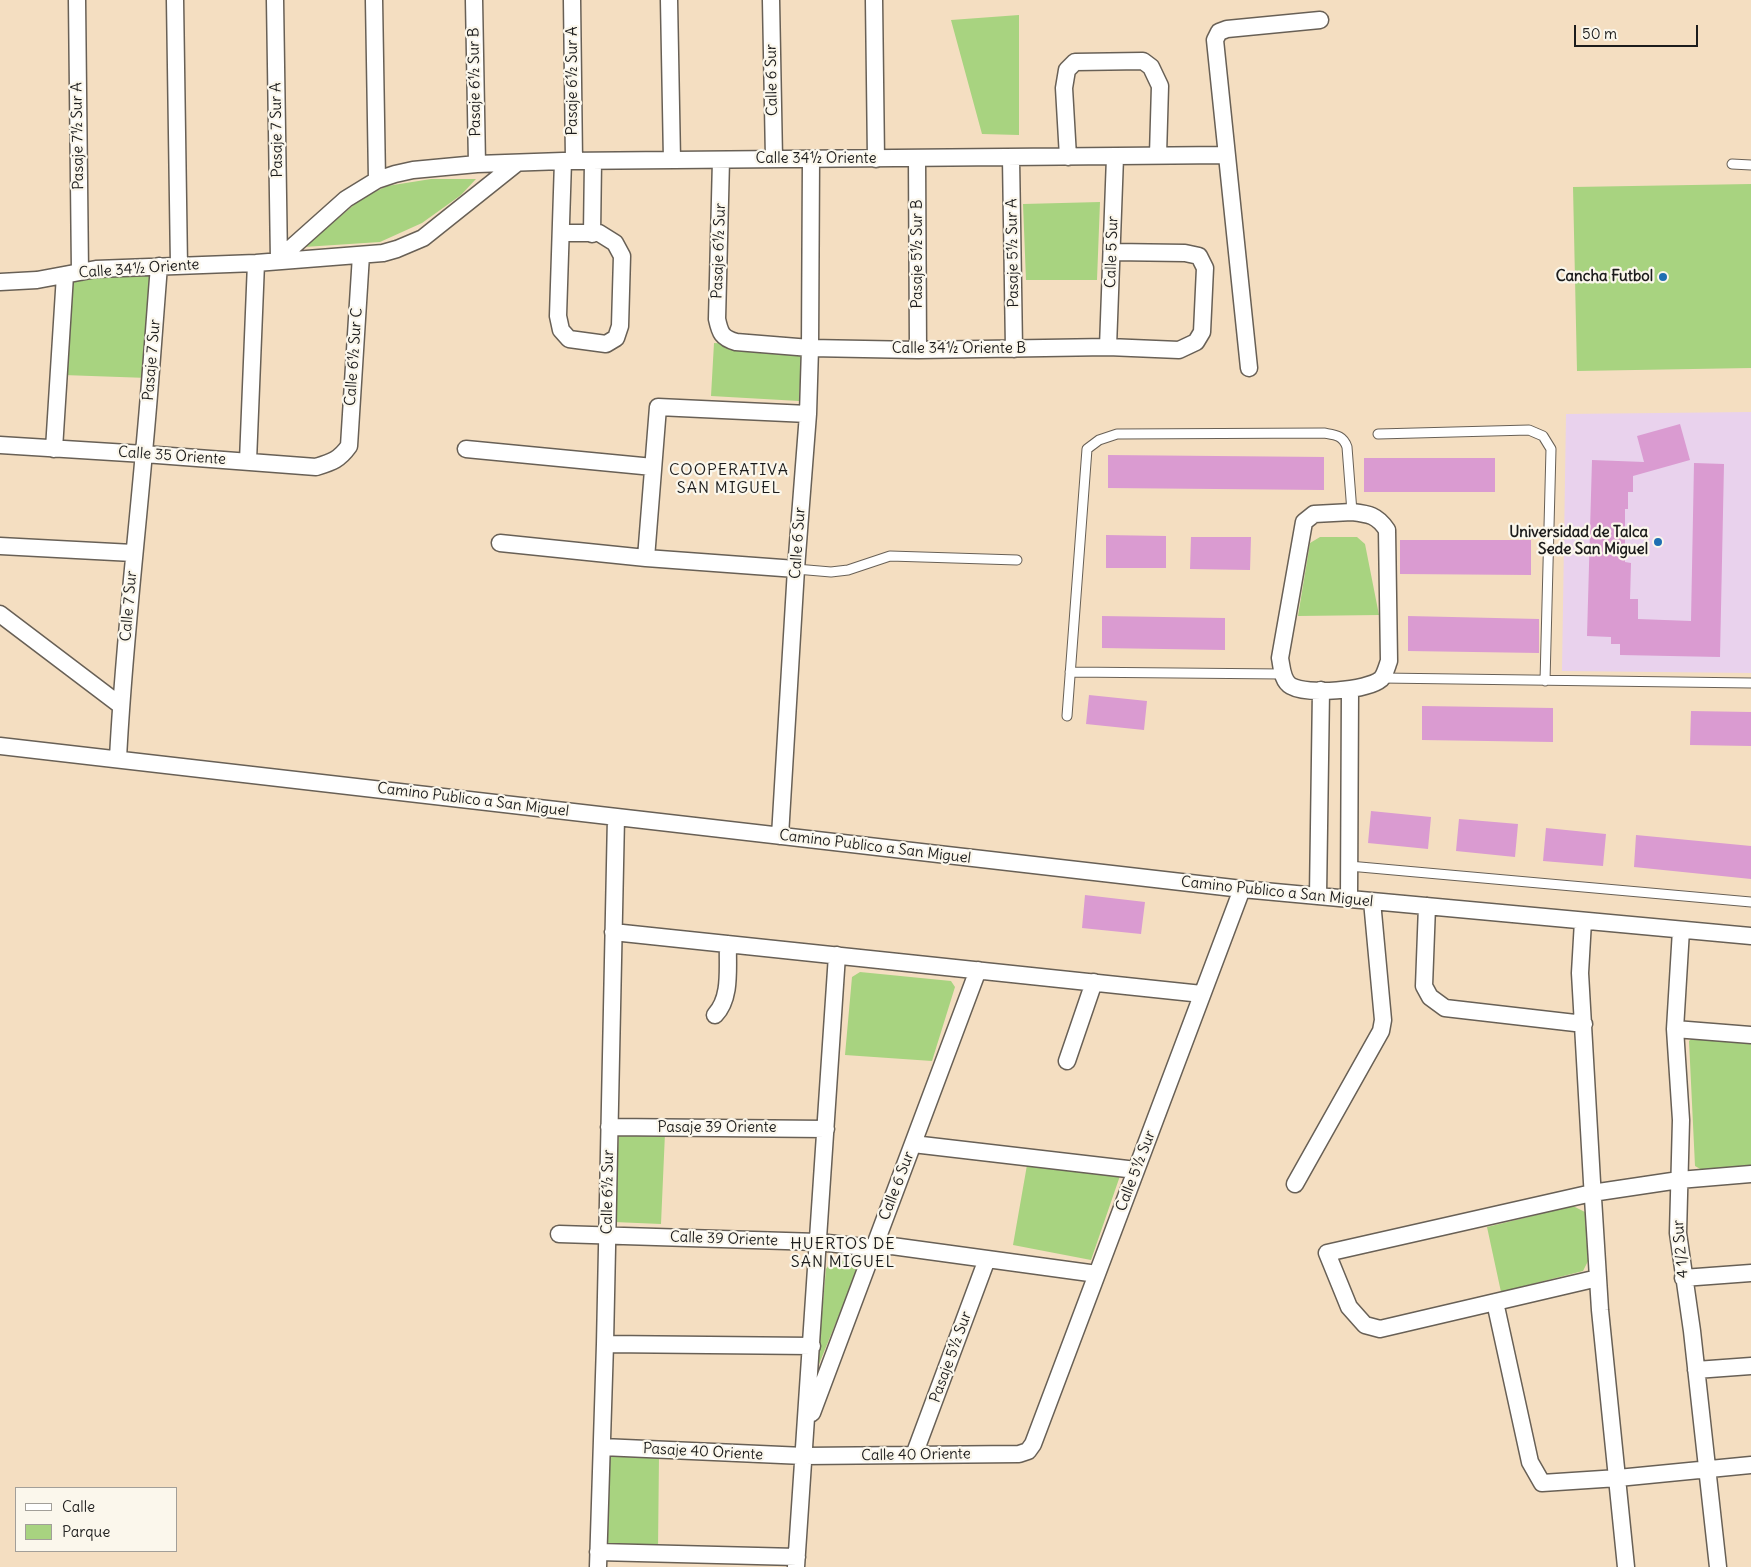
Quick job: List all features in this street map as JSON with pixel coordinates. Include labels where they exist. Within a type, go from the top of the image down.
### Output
[{"type":"street","name":"Pasaje 7½ Sur A","points":[[54,450],[73,273],[77,0]]},
{"type":"street","points":[[175,0],[179,266]]},
{"type":"street","name":"Pasaje 7 Sur A","points":[[275,0],[279,261]]},
{"type":"street","points":[[374,0],[377,180]]},
{"type":"street","name":"Pasaje 6½ Sur B","points":[[474,0],[477,164]]},
{"type":"street","name":"Pasaje 6½ Sur A","points":[[568,161],[572,0]]},
{"type":"street","points":[[669,0],[672,160]]},
{"type":"street","name":"Calle 6 Sur","points":[[771,0],[774,159]]},
{"type":"street","points":[[874,0],[876,159]]},
{"type":"street","points":[[1249,368],[1216,40],[1219,32],[1228,29],[1320,20]]},
{"type":"street","points":[[1068,157],[1064,88],[1067,70],[1074,62],[1143,61],[1151,67],[1160,86],[1158,155]]},
{"type":"street","name":"Calle 34½ Oriente","points":[[279,261],[290,248],[346,199],[377,180],[413,170],[477,164],[568,161],[1227,155]]},
{"type":"street","name":"Calle 5 Sur","points":[[1108,347],[1115,157]]},
{"type":"street","name":"Pasaje 5½ Sur B","points":[[917,158],[918,350]]},
{"type":"street","name":"Pasaje 5½ Sur A","points":[[1011,158],[1014,348]]},
{"type":"street","name":"Calle 6 Sur","points":[[780,836],[796,569],[808,414],[811,159]]},
{"type":"street","name":"Pasaje 6½ Sur","points":[[721,160],[717,319],[719,330],[726,339]]},
{"type":"street","points":[[562,233],[599,233],[615,243],[622,256],[620,326],[616,338],[606,344],[570,339],[561,330],[558,316],[562,233],[568,161]]},
{"type":"street","points":[[592,234],[593,161]]},
{"type":"street","name":"Calle 34½ Oriente","points":[[0,282],[37,280],[102,269],[256,263],[361,256],[397,249],[423,238],[517,162]]},
{"type":"street","name":"Calle 34½ Oriente B","points":[[726,339],[736,342],[810,348],[918,350],[1108,347],[1179,350],[1196,342],[1202,332],[1206,268],[1198,256],[1185,253],[1112,252]]},
{"type":"street","name":"Calle 6½ Sur C","points":[[341,457],[349,446],[361,256]]},
{"type":"street","points":[[248,461],[256,263]]},
{"type":"street","name":"Pasaje 7 Sur","points":[[144,454],[159,266]]},
{"type":"street","points":[[646,558],[658,406],[808,414]]},
{"type":"street","name":"Calle 35 Oriente","points":[[0,446],[144,454],[316,467],[331,463],[341,457]]},
{"type":"street","points":[[466,449],[653,467]]},
{"type":"street","name":"Calle 7 Sur","points":[[118,759],[120,704],[144,454]]},
{"type":"street","points":[[1352,512],[1370,515],[1381,520],[1387,530],[1389,661],[1382,678],[1371,685],[1350,690],[1304,690],[1290,686],[1282,674],[1280,658],[1304,522],[1314,514],[1352,512]]},
{"type":"street","points":[[500,543],[646,558],[796,569]]},
{"type":"street","points":[[0,546],[133,553]]},
{"type":"street","points":[[0,614],[120,704]]},
{"type":"street","points":[[1318,896],[1321,690]]},
{"type":"street","points":[[1349,899],[1350,690]]},
{"type":"street","name":"Camino Publico a San Miguel","points":[[0,746],[1242,889],[1751,936]]},
{"type":"street","name":"Calle 6½ Sur","points":[[598,1560],[605,1344],[616,817]]},
{"type":"street","name":"Calle 5½ Sur","points":[[1028,1451],[1033,1444],[1242,889]]},
{"type":"street","points":[[1295,1184],[1381,1031],[1383,1020],[1372,902]]},
{"type":"street","points":[[1427,906],[1424,986],[1430,997],[1446,1008],[1584,1024]]},
{"type":"street","points":[[1583,921],[1580,973],[1592,1193],[1598,1278],[1626,1567]]},
{"type":"street","name":"4 1/2 Sur","points":[[1681,930],[1675,1029],[1681,1120],[1678,1232],[1708,1469],[1718,1567]]},
{"type":"street","points":[[613,932],[1202,994]]},
{"type":"street","points":[[715,1015],[722,1005],[726,993],[728,944]]},
{"type":"street","name":"Calle 6 Sur","points":[[797,1562],[837,956]]},
{"type":"street","name":"Calle 6 Sur","points":[[806,1430],[978,970]]},
{"type":"street","points":[[1068,1061],[1094,982]]},
{"type":"street","points":[[1675,1029],[1751,1035]]},
{"type":"street","name":"Pasaje 39 Oriente","points":[[609,1127],[826,1129]]},
{"type":"street","points":[[913,1144],[1136,1170]]},
{"type":"street","points":[[1598,1278],[1380,1329],[1365,1325],[1349,1307],[1327,1253],[1592,1193],[1679,1180],[1751,1174]]},
{"type":"street","name":"Calle 39 Oriente","points":[[559,1234],[818,1242],[874,1248],[892,1246],[1097,1274]]},
{"type":"street","name":"Pasaje 5½ Sur","points":[[914,1455],[987,1259]]},
{"type":"street","points":[[1683,1278],[1751,1273]]},
{"type":"street","points":[[1495,1302],[1530,1462],[1542,1483],[1618,1478],[1751,1465]]},
{"type":"street","points":[[605,1344],[812,1346]]},
{"type":"street","points":[[1696,1370],[1751,1366]]},
{"type":"street","name":"Pasaje 40 Oriente","points":[[602,1447],[804,1456]]},
{"type":"street","name":"Calle 40 Oriente","points":[[804,1456],[1019,1454],[1028,1451]]},
{"type":"street","points":[[598,1560],[797,1562]]},
{"type":"lane","points":[[1732,164],[1751,165]]},
{"type":"lane","points":[[1378,434],[1529,430],[1543,436],[1551,449],[1545,681]]},
{"type":"lane","points":[[1067,716],[1088,449],[1099,440],[1117,434],[1324,433],[1339,435],[1345,440],[1347,447],[1352,512]]},
{"type":"lane","points":[[796,569],[831,572],[848,570],[890,556],[1017,560]]},
{"type":"lane","points":[[1070,672],[1282,674]]},
{"type":"lane","points":[[1382,678],[1751,683]]},
{"type":"lane","points":[[1349,866],[1751,902]]},
{"type":"shaded area","name":"Universidad de Talca Sede San Miguel","points":[[1751,412],[1751,673],[1562,671],[1566,414]]},
{"type":"green space","points":[[1019,15],[1019,135],[982,134],[951,20]]},
{"type":"green space","points":[[431,179],[476,179],[461,195],[422,223],[380,242],[304,247],[362,198],[387,186]]},
{"type":"green space","name":"Cancha Futbol","points":[[1751,184],[1751,368],[1577,371],[1573,187]]},
{"type":"green space","points":[[1100,202],[1097,280],[1026,280],[1023,204]]},
{"type":"green space","points":[[152,269],[148,378],[63,375],[69,276]]},
{"type":"green space","points":[[714,343],[802,348],[799,401],[711,396]]},
{"type":"green space","points":[[1320,537],[1357,537],[1365,544],[1379,615],[1298,616],[1310,543]]},
{"type":"green space","points":[[860,972],[951,981],[955,987],[932,1061],[845,1055],[852,977]]},
{"type":"green space","points":[[1694,1036],[1751,1043],[1751,1165],[1702,1170],[1695,1166],[1689,1041]]},
{"type":"green space","points":[[619,1131],[665,1133],[661,1224],[614,1222]]},
{"type":"green space","points":[[1027,1165],[1121,1173],[1091,1260],[1013,1245]]},
{"type":"green space","points":[[1573,1206],[1585,1212],[1588,1261],[1583,1271],[1501,1292],[1487,1227]]},
{"type":"green space","points":[[833,1259],[854,1263],[857,1271],[817,1369],[826,1269]]},
{"type":"green space","points":[[606,1453],[659,1456],[658,1549],[603,1548]]},
{"type":"building","points":[[1680,424],[1690,460],[1633,476],[1633,492],[1628,492],[1628,509],[1625,509],[1625,562],[1631,563],[1630,599],[1638,599],[1638,619],[1691,621],[1694,463],[1724,464],[1720,657],[1620,655],[1620,644],[1611,644],[1611,637],[1587,636],[1592,460],[1644,462],[1637,436]]},
{"type":"building","points":[[1108,455],[1324,457],[1324,490],[1108,488]]},
{"type":"building","points":[[1364,458],[1495,458],[1495,492],[1364,492]]},
{"type":"building","points":[[1106,535],[1166,536],[1166,568],[1106,568]]},
{"type":"building","points":[[1191,537],[1251,537],[1250,570],[1190,569]]},
{"type":"building","points":[[1400,540],[1531,540],[1531,575],[1400,574]]},
{"type":"building","points":[[1102,616],[1225,618],[1225,650],[1102,648]]},
{"type":"building","points":[[1408,616],[1539,619],[1539,653],[1408,651]]},
{"type":"building","points":[[1089,695],[1147,701],[1144,730],[1086,724]]},
{"type":"building","points":[[1422,706],[1553,708],[1553,742],[1422,740]]},
{"type":"building","points":[[1691,711],[1751,712],[1751,746],[1690,745]]},
{"type":"building","points":[[1371,811],[1431,817],[1428,849],[1368,843]]},
{"type":"building","points":[[1459,819],[1518,824],[1515,857],[1456,851]]},
{"type":"building","points":[[1546,828],[1606,834],[1603,866],[1543,861]]},
{"type":"building","points":[[1636,835],[1751,846],[1751,879],[1634,867]]},
{"type":"building","points":[[1085,895],[1145,902],[1141,934],[1082,928]]},
{"type":"place","name":"Cancha Futbol","points":[[1663,277]]},
{"type":"place","name":"Universidad de Talca Sede San Miguel","points":[[1658,542]]},
{"type":"district","name":"COOPERATIVA SAN MIGUEL","points":[[729,479]]},
{"type":"district","name":"HUERTOS DE SAN MIGUEL","points":[[843,1253]]}]
